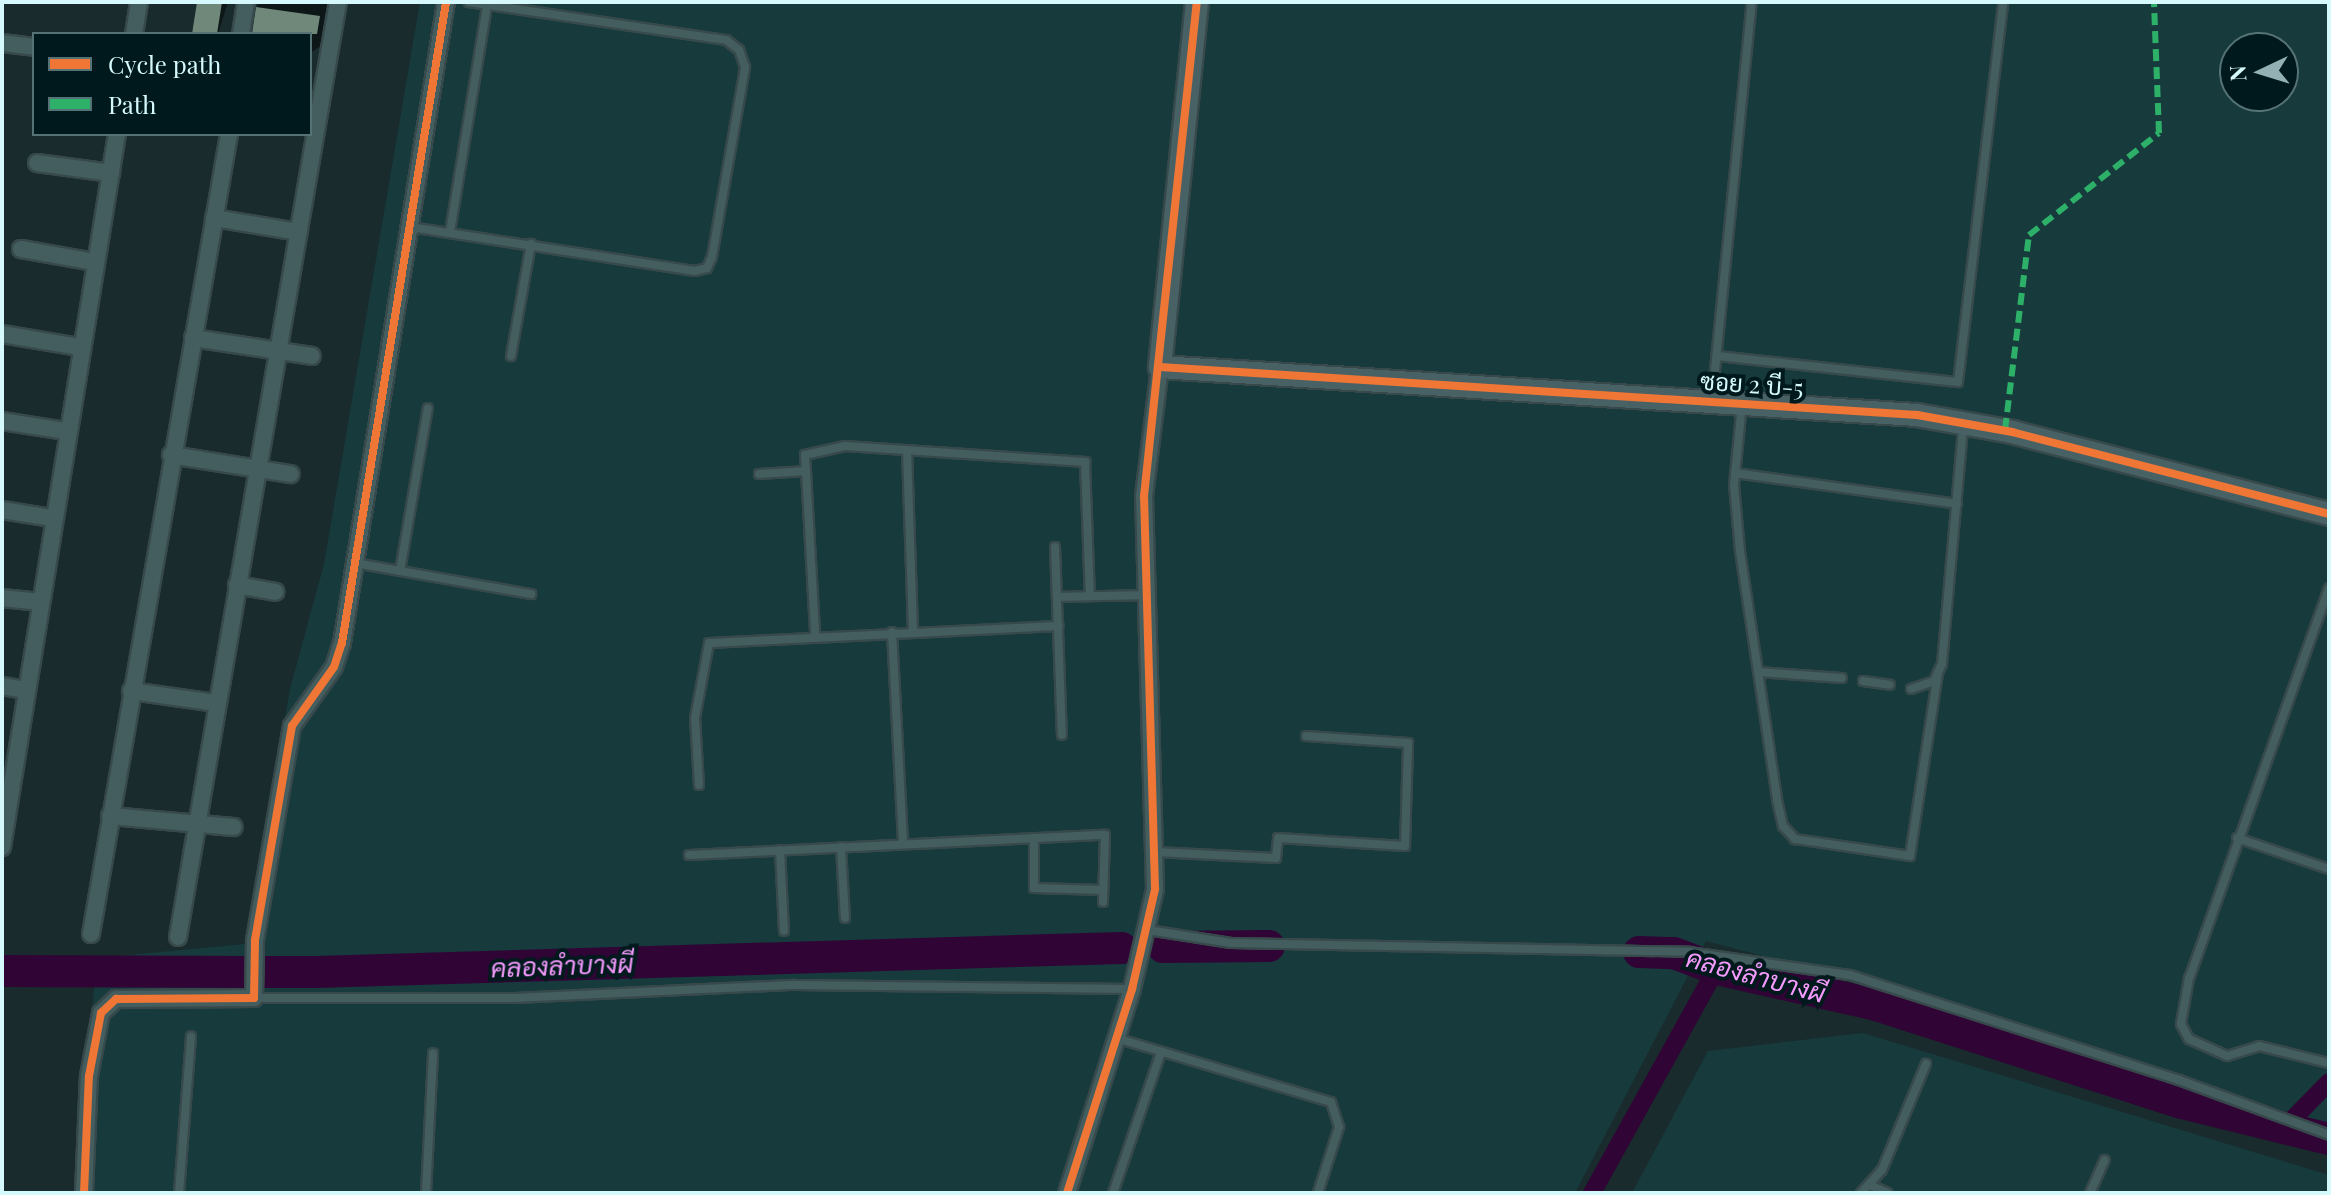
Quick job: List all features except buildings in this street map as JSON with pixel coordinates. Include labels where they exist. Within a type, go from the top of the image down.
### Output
[{"type":"street","points":[[134,32],[139,2]]},
{"type":"street","points":[[241,32],[246,2]]},
{"type":"street","points":[[312,125],[316,92],[338,2]]},
{"type":"street","points":[[84,1193],[89,1076],[101,1013],[116,999],[254,998],[255,940],[292,726],[334,667],[355,563],[446,2]]},
{"type":"street","points":[[1067,1193],[1148,930],[1155,852],[1144,496],[1197,2]]},
{"type":"street","points":[[2,43],[32,47]]},
{"type":"street","points":[[2,847],[7,773],[25,690],[117,136]]},
{"type":"street","points":[[91,934],[171,455],[229,136]]},
{"type":"street","points":[[178,937],[299,232],[311,136]]},
{"type":"street","points":[[37,163],[111,173]]},
{"type":"street","points":[[214,218],[299,232]]},
{"type":"street","points":[[21,249],[95,262]]},
{"type":"street","points":[[2,334],[80,347]]},
{"type":"street","points":[[193,338],[312,356]]},
{"type":"street","name":"ซอย 2 บี-5","points":[[1160,367],[1742,403],[1964,422],[2329,514]]},
{"type":"street","points":[[2,421],[66,431]]},
{"type":"street","points":[[171,455],[290,474]]},
{"type":"street","points":[[2,510],[52,518]]},
{"type":"street","points":[[237,585],[275,592]]},
{"type":"street","points":[[2,598],[38,602]]},
{"type":"street","points":[[2,686],[25,690]]},
{"type":"street","points":[[131,691],[216,703]]},
{"type":"street","points":[[110,816],[234,827]]},
{"type":"lane","points":[[410,227],[695,271],[707,268],[745,67],[739,50],[726,40],[469,2]]},
{"type":"lane","points":[[1712,401],[1752,2]]},
{"type":"lane","points":[[1717,356],[1958,382],[2003,2]]},
{"type":"lane","points":[[450,232],[487,5]]},
{"type":"lane","points":[[511,356],[531,244]]},
{"type":"lane","points":[[1742,403],[1735,473],[1758,672],[1783,826],[1809,845],[1910,856],[1938,673],[1964,422]]},
{"type":"lane","points":[[400,571],[428,408]]},
{"type":"lane","points":[[815,634],[805,455],[845,446],[1085,462],[1090,596]]},
{"type":"lane","points":[[907,450],[913,631]]},
{"type":"lane","points":[[759,474],[806,471]]},
{"type":"lane","points":[[1735,473],[1957,504]]},
{"type":"lane","points":[[1055,547],[1062,735]]},
{"type":"lane","points":[[355,563],[531,594]]},
{"type":"lane","points":[[2329,588],[2189,978],[2181,1024],[2189,1039],[2227,1056],[2259,1046],[2329,1063]]},
{"type":"lane","points":[[1059,597],[1145,595]]},
{"type":"lane","points":[[699,785],[695,718],[709,643],[815,634],[1059,626]]},
{"type":"lane","points":[[892,632],[903,844]]},
{"type":"lane","points":[[1758,672],[1842,678]]},
{"type":"lane","points":[[1911,689],[1925,688],[1938,673]]},
{"type":"lane","points":[[1863,681],[1890,685]]},
{"type":"lane","points":[[1155,852],[1276,858],[1278,838],[1405,846],[1408,743],[1306,736]]},
{"type":"lane","points":[[689,855],[1105,835],[1103,902]]},
{"type":"lane","points":[[1034,838],[1034,888],[1103,890]]},
{"type":"lane","points":[[2237,838],[2329,869]]},
{"type":"lane","points":[[841,847],[845,918]]},
{"type":"lane","points":[[780,850],[784,931]]},
{"type":"lane","points":[[1148,930],[1231,943],[1690,952],[1850,975],[2179,1080],[2329,1135]]},
{"type":"lane","points":[[254,998],[515,998],[795,985],[1132,989]]},
{"type":"lane","points":[[179,1193],[191,1036]]},
{"type":"lane","points":[[1116,1038],[1331,1102],[1339,1127],[1318,1193]]},
{"type":"lane","points":[[1113,1193],[1161,1052]]},
{"type":"lane","points":[[426,1193],[433,1053]]},
{"type":"lane","points":[[1861,1193],[1872,1186],[1926,1064]]},
{"type":"lane","points":[[2090,1193],[2105,1160]]},
{"type":"lane","points":[[1872,1186],[1888,1193]]},
{"type":"shaded area","points":[[420,2],[2329,2],[2329,1125],[1968,1010],[1706,941],[1575,1193],[75,1193],[97,958],[245,944],[290,689],[324,564]]},
{"type":"shaded area","points":[[1863,1033],[2329,1175],[2329,1193],[1632,1193],[1708,1051]]},
{"type":"waterway","name":"คลองลำบางผี","points":[[1163,947],[1269,946]]},
{"type":"waterway","name":"คลองลำบางผี","points":[[2,971],[316,972],[1122,948]]},
{"type":"waterway","name":"คลองลำบางผี","points":[[1639,952],[1674,953],[1716,969],[1873,1004],[2182,1103],[2329,1139]]},
{"type":"waterway","points":[[1592,1193],[1716,969]]},
{"type":"waterway","points":[[2284,1128],[2329,1082]]},
{"type":"marked path","points":[[2005,430],[2029,235],[2159,133],[2154,2]]},
{"type":"cycle path","points":[[84,1193],[89,1076],[101,1013],[116,999],[254,998],[255,940],[292,726],[334,667],[342,643],[446,2]]},
{"type":"cycle path","points":[[1067,1193],[1132,989],[1155,889],[1144,496],[1197,2]]},
{"type":"cycle path","points":[[1160,367],[1917,415],[2012,432],[2329,514]]}]
